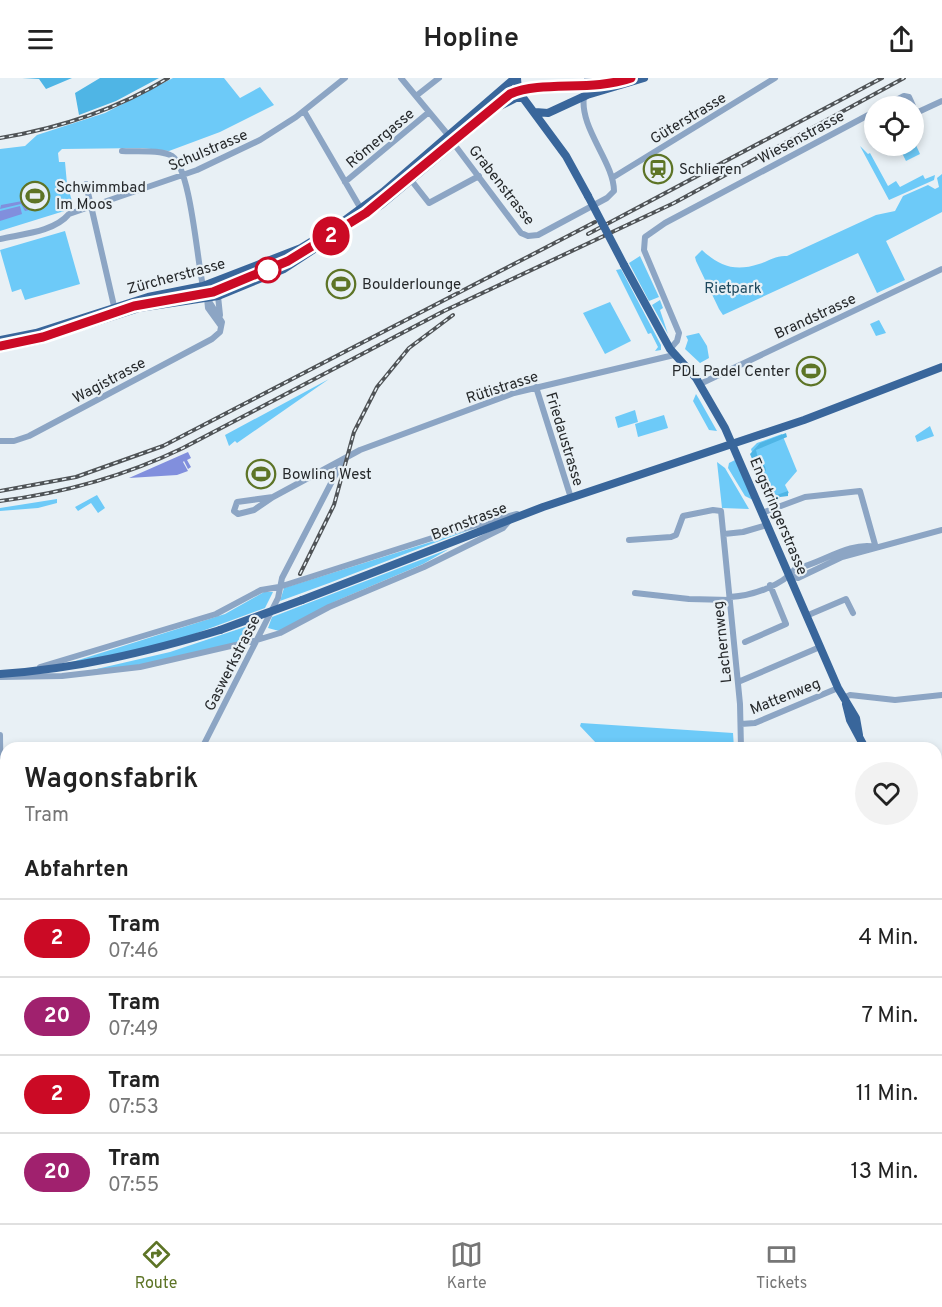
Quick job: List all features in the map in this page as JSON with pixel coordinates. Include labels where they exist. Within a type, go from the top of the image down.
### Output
[{"type":"main road","name":"Zürcherstrasse","points":[[516,78],[517,88],[535,112]]},
{"type":"main road","name":"Zürcherstrasse","points":[[0,340],[36,333],[114,306],[203,286],[301,248],[361,209],[516,78]]},
{"type":"main road","points":[[586,95],[590,87],[590,78],[606,78]]},
{"type":"main road","points":[[535,112],[548,113],[586,95],[644,78]]},
{"type":"main road","name":"Zürcherstrasse","points":[[0,348],[46,339],[139,308],[218,296],[292,264],[360,220],[498,107],[516,98],[524,98]]},
{"type":"main road","name":"Engstringerstrasse","points":[[535,112],[556,141]]},
{"type":"main road","name":"Engstringerstrasse","points":[[548,113],[548,124],[556,141],[672,352],[699,384],[732,443],[844,701],[850,720],[863,742]]},
{"type":"main road","points":[[203,286],[207,298]]},
{"type":"main road","name":"Bernstrasse","points":[[0,675],[122,658],[220,630],[538,509],[804,420],[942,367]]},
{"type":"street","name":"Schulstrasse","points":[[0,239],[34,232],[61,222],[69,214],[93,208],[185,173],[260,140],[304,111],[345,78]]},
{"type":"street","points":[[401,78],[449,136]]},
{"type":"street","points":[[416,96],[439,78]]},
{"type":"street","name":"Güterstrasse","points":[[612,178],[775,78]]},
{"type":"street","points":[[586,95],[583,110],[612,178]]},
{"type":"street","points":[[924,106],[942,101]]},
{"type":"street","points":[[304,111],[361,209]]},
{"type":"street","name":"Römergasse","points":[[345,182],[429,112]]},
{"type":"street","name":"Wiesenstrasse","points":[[672,352],[679,333],[644,250],[645,237],[665,223],[864,117]]},
{"type":"street","name":"Grabenstrasse","points":[[454,144],[521,233],[531,237],[610,196],[614,189],[612,178]]},
{"type":"street","points":[[122,151],[170,154],[185,173],[203,286]]},
{"type":"street","points":[[411,180],[429,202],[479,176]]},
{"type":"street","points":[[86,184],[114,306]]},
{"type":"street","name":"Brandstrasse","points":[[699,384],[942,269]]},
{"type":"street","points":[[218,296],[221,324]]},
{"type":"street","points":[[207,298],[221,324]]},
{"type":"street","name":"Wagistrasse","points":[[0,441],[14,441],[29,436],[208,341],[218,334],[221,324]]},
{"type":"street","name":"Rütistrasse","points":[[273,497],[237,502],[234,509],[237,514],[245,513],[364,448],[536,387],[672,352]]},
{"type":"street","name":"Friedaustrasse","points":[[536,387],[571,498]]},
{"type":"street","points":[[279,587],[343,459]]},
{"type":"street","points":[[762,513],[805,497],[860,491],[876,548]]},
{"type":"street","points":[[0,675],[50,665],[110,648],[216,615],[261,590],[279,587],[473,525],[538,509]]},
{"type":"street","name":"Lachernweg","points":[[629,540],[671,537],[676,535],[683,516],[713,510],[722,511],[738,682],[741,742]]},
{"type":"street","points":[[0,675],[62,676],[140,667],[280,633],[337,603],[424,567],[464,544],[503,528],[511,519]]},
{"type":"street","points":[[724,534],[743,532],[767,525]]},
{"type":"street","points":[[635,593],[694,600],[751,594],[790,576],[798,578],[839,558],[942,530]]},
{"type":"street","points":[[744,642],[786,624],[770,585]]},
{"type":"street","name":"Gaswerkstrasse","points":[[205,742],[278,598],[279,587]]},
{"type":"street","points":[[806,616],[846,599],[849,600],[852,613]]},
{"type":"street","points":[[235,645],[243,648],[248,659]]},
{"type":"street","points":[[738,682],[820,647]]},
{"type":"street","name":"Mattenweg","points":[[741,724],[755,723],[838,688]]},
{"type":"street","points":[[844,701],[850,695],[895,700],[942,695]]},
{"type":"green space","points":[[173,78],[224,78],[240,98],[260,87],[274,105],[220,132],[169,151],[142,148],[62,149],[58,153],[59,162],[65,162],[67,184],[74,208],[0,231],[0,149],[25,146],[37,135],[105,113]]},
{"type":"green space","points":[[865,156],[872,156],[888,186],[896,181],[900,187],[923,175],[925,179],[935,175],[934,180],[889,200]]},
{"type":"green space","points":[[904,156],[916,156],[906,161]]},
{"type":"green space","name":"Rietpark","points":[[942,174],[942,212],[886,241],[905,280],[877,293],[858,253],[723,315],[696,261],[695,257],[702,250],[721,264],[735,267],[750,266],[776,257],[787,256],[876,215],[895,211],[903,196],[928,185],[935,189],[939,187],[937,178]]},
{"type":"green space","points":[[65,231],[80,284],[25,300],[21,289],[12,292],[0,250]]},
{"type":"green space","points":[[640,256],[659,297],[649,301],[629,263]]},
{"type":"green space","points":[[621,269],[661,345],[661,350],[655,351],[658,347],[651,333],[648,334],[616,270]]},
{"type":"green space","points":[[197,290],[200,296],[149,306],[0,347],[0,342],[137,301]]},
{"type":"green space","points":[[660,300],[663,308],[660,310],[668,334],[652,305]]},
{"type":"green space","points":[[610,302],[631,341],[605,354],[583,313]]},
{"type":"green space","points":[[879,320],[886,333],[876,336],[870,324]]},
{"type":"green space","points":[[699,333],[707,346],[709,358],[700,363],[685,349],[688,340],[686,336]]},
{"type":"green space","points":[[329,379],[237,443],[235,441],[229,446],[225,435]]},
{"type":"green space","points":[[696,394],[717,431],[709,430],[693,401]]},
{"type":"green space","points":[[635,410],[638,422],[618,428],[615,417]]},
{"type":"green space","points":[[664,415],[668,428],[638,437],[635,424]]},
{"type":"green space","points":[[930,426],[934,436],[917,442],[915,436]]},
{"type":"green space","points":[[782,434],[797,471],[785,485],[789,493],[780,496],[776,505],[769,507],[751,449],[757,443]]},
{"type":"green space","points":[[735,460],[753,500],[745,496],[728,468],[729,463]]},
{"type":"green space","points":[[717,462],[725,468],[749,509],[722,508]]},
{"type":"green space","points":[[97,495],[105,508],[98,513],[91,503],[78,511],[75,507]]},
{"type":"green space","points":[[57,499],[57,503],[38,508],[0,511],[0,508]]},
{"type":"green space","points":[[482,526],[431,544],[280,601],[284,588]]},
{"type":"green space","points":[[449,549],[423,564],[336,601],[279,631],[268,628],[272,617]]},
{"type":"green space","points":[[264,592],[273,592],[265,608],[186,637],[133,651],[69,663],[225,614]]},
{"type":"green space","points":[[257,623],[248,640],[245,641],[149,664],[88,671],[170,652]]},
{"type":"green space","points":[[581,723],[733,733],[734,742],[595,742],[580,726]]},
{"type":"shaded area","points":[[22,78],[72,78],[46,89],[39,79]]},
{"type":"shaded area","points":[[100,78],[159,78],[116,101],[79,115],[75,93]]},
{"type":"shaded area","points":[[33,199],[33,209],[25,211],[21,204],[0,209],[1,205]]},
{"type":"shaded area","points":[[20,206],[22,214],[0,221],[0,211]]},
{"type":"shaded area","points":[[786,433],[787,437],[756,450],[759,463],[765,466],[766,471],[755,466],[750,454],[760,443]]},
{"type":"shaded area","points":[[188,452],[191,458],[187,460],[191,467],[188,469],[183,462],[188,471],[177,475],[129,478]]},
{"type":"shaded area","points":[[756,470],[767,475],[771,497],[788,491],[788,496],[780,497],[776,505],[769,507]]},
{"type":"tram line","points":[[0,346],[43,337],[144,304],[213,292],[299,256],[378,203],[510,94],[537,88],[600,84],[631,78]]},
{"type":"tram line","name":"2","points":[[0,346],[43,337],[134,306],[221,290],[299,256],[345,228],[510,94],[526,90],[600,86],[631,78]]},
{"type":"railway","points":[[0,138],[44,129],[87,116],[128,99],[168,78]]},
{"type":"railway","points":[[588,234],[882,78]]},
{"type":"railway","points":[[0,501],[24,498],[94,482],[139,467],[183,448],[444,311],[674,203],[904,78]]},
{"type":"railway","points":[[0,491],[76,477],[163,446],[595,222]]},
{"type":"railway","points":[[300,574],[334,505],[354,432],[377,387],[409,348],[453,315]]},
{"type":"place","name":"Schlieren","points":[[658,169]]},
{"type":"place","name":"Schwimmbad Im Moos","points":[[35,196]]},
{"type":"place","name":"Boulderlounge","points":[[341,284]]},
{"type":"place","name":"PDL Padel Center","points":[[811,371]]},
{"type":"place","name":"Bowling West","points":[[261,474]]}]
